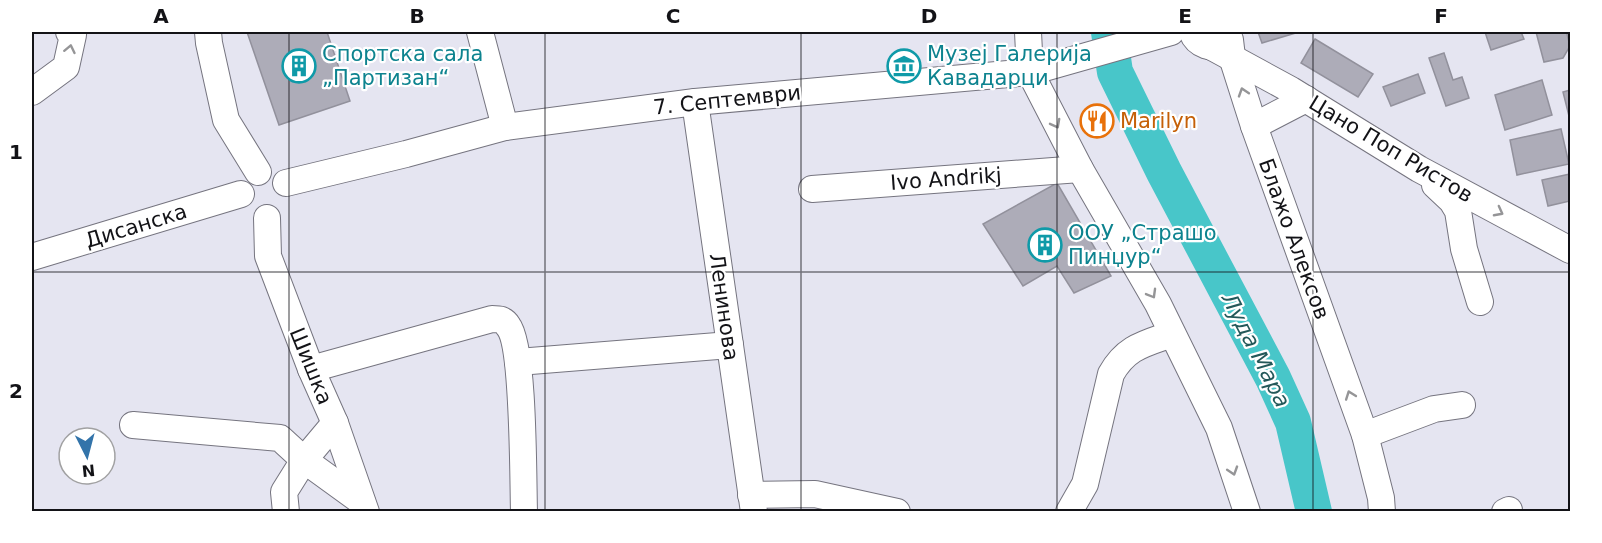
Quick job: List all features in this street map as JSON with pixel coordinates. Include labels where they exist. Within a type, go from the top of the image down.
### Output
[{"type":"street","points":[[32,92],[66,68],[73,35],[69,32]]},
{"type":"street","points":[[208,32],[226,120],[258,172]]},
{"type":"street","points":[[480,32],[505,127]]},
{"type":"street","points":[[1028,32],[1030,72],[1080,169],[1158,304],[1219,428],[1246,512]]},
{"type":"street","name":"Цано Поп Ристов","points":[[1192,32],[1202,44],[1227,44],[1306,99],[1419,169],[1570,250]]},
{"type":"street","name":"7. Септември","points":[[286,183],[505,127],[695,102],[1030,72],[1159,34]]},
{"type":"street","name":"Блажо Алексов","points":[[1227,44],[1254,126],[1365,435],[1381,498],[1382,512]]},
{"type":"street","points":[[1254,126],[1306,99]]},
{"type":"street","name":"Ленинова","points":[[695,102],[752,503]]},
{"type":"street","name":"Ivo Andrikj","points":[[812,189],[1080,169]]},
{"type":"street","points":[[1419,169],[1452,201],[1458,211],[1464,249],[1480,302]]},
{"type":"street","points":[[258,172],[274,172],[286,183],[288,198],[281,212],[267,218],[252,214],[243,202],[241,194],[246,180],[258,172]]},
{"type":"street","name":"Дисанска","points":[[32,257],[241,194]]},
{"type":"street","name":"Шишка","points":[[267,218],[268,256],[311,369],[335,423],[364,507]]},
{"type":"street","points":[[311,369],[492,319],[502,320],[510,327],[518,362],[524,512]]},
{"type":"street","points":[[1069,512],[1085,484],[1111,374],[1119,360],[1133,348],[1172,334]]},
{"type":"street","points":[[518,362],[730,345]]},
{"type":"street","points":[[1365,435],[1434,409],[1462,405]]},
{"type":"street","points":[[286,512],[284,492],[304,460],[335,423]]},
{"type":"street","points":[[133,425],[280,438],[364,507]]},
{"type":"street","points":[[752,503],[815,494],[897,512]]},
{"type":"building","name":"Спортска сала „Партизан“","points":[[247,32],[327,32],[350,101],[279,125]]},
{"type":"building","points":[[1258,32],[1299,32],[1262,43]]},
{"type":"building","points":[[1485,32],[1521,32],[1524,39],[1491,50]]},
{"type":"building","points":[[1536,32],[1570,32],[1567,34],[1570,46],[1563,58],[1544,62]]},
{"type":"building","points":[[1315,39],[1373,74],[1358,97],[1301,63]]},
{"type":"building","points":[[1444,53],[1453,80],[1462,77],[1469,98],[1446,106],[1429,58]]},
{"type":"building","points":[[1418,74],[1425,93],[1391,106],[1383,87]]},
{"type":"building","points":[[1542,80],[1552,115],[1505,130],[1495,95]]},
{"type":"building","points":[[1570,90],[1570,120],[1563,92]]},
{"type":"building","points":[[1561,129],[1569,164],[1517,175],[1510,140]]},
{"type":"building","points":[[1570,174],[1570,201],[1548,206],[1542,180]]},
{"type":"building","name":"ООУ „Страшо Пинџур“","points":[[1057,183],[1111,276],[1074,293],[1057,266],[1023,286],[983,224]]},
{"type":"waterway","name":"Луда Мара","points":[[1109,32],[1115,72],[1164,172],[1273,378],[1293,422],[1314,512]]},
{"type":"place","name":"Спортска сала „Партизан“","points":[[299,66]]},
{"type":"place","name":"Музеј Галерија Кавадарци","points":[[904,66]]},
{"type":"place","name":"Marilyn","points":[[1097,121]]},
{"type":"place","name":"ООУ „Страшо Пинџур“","points":[[1045,245]]}]
